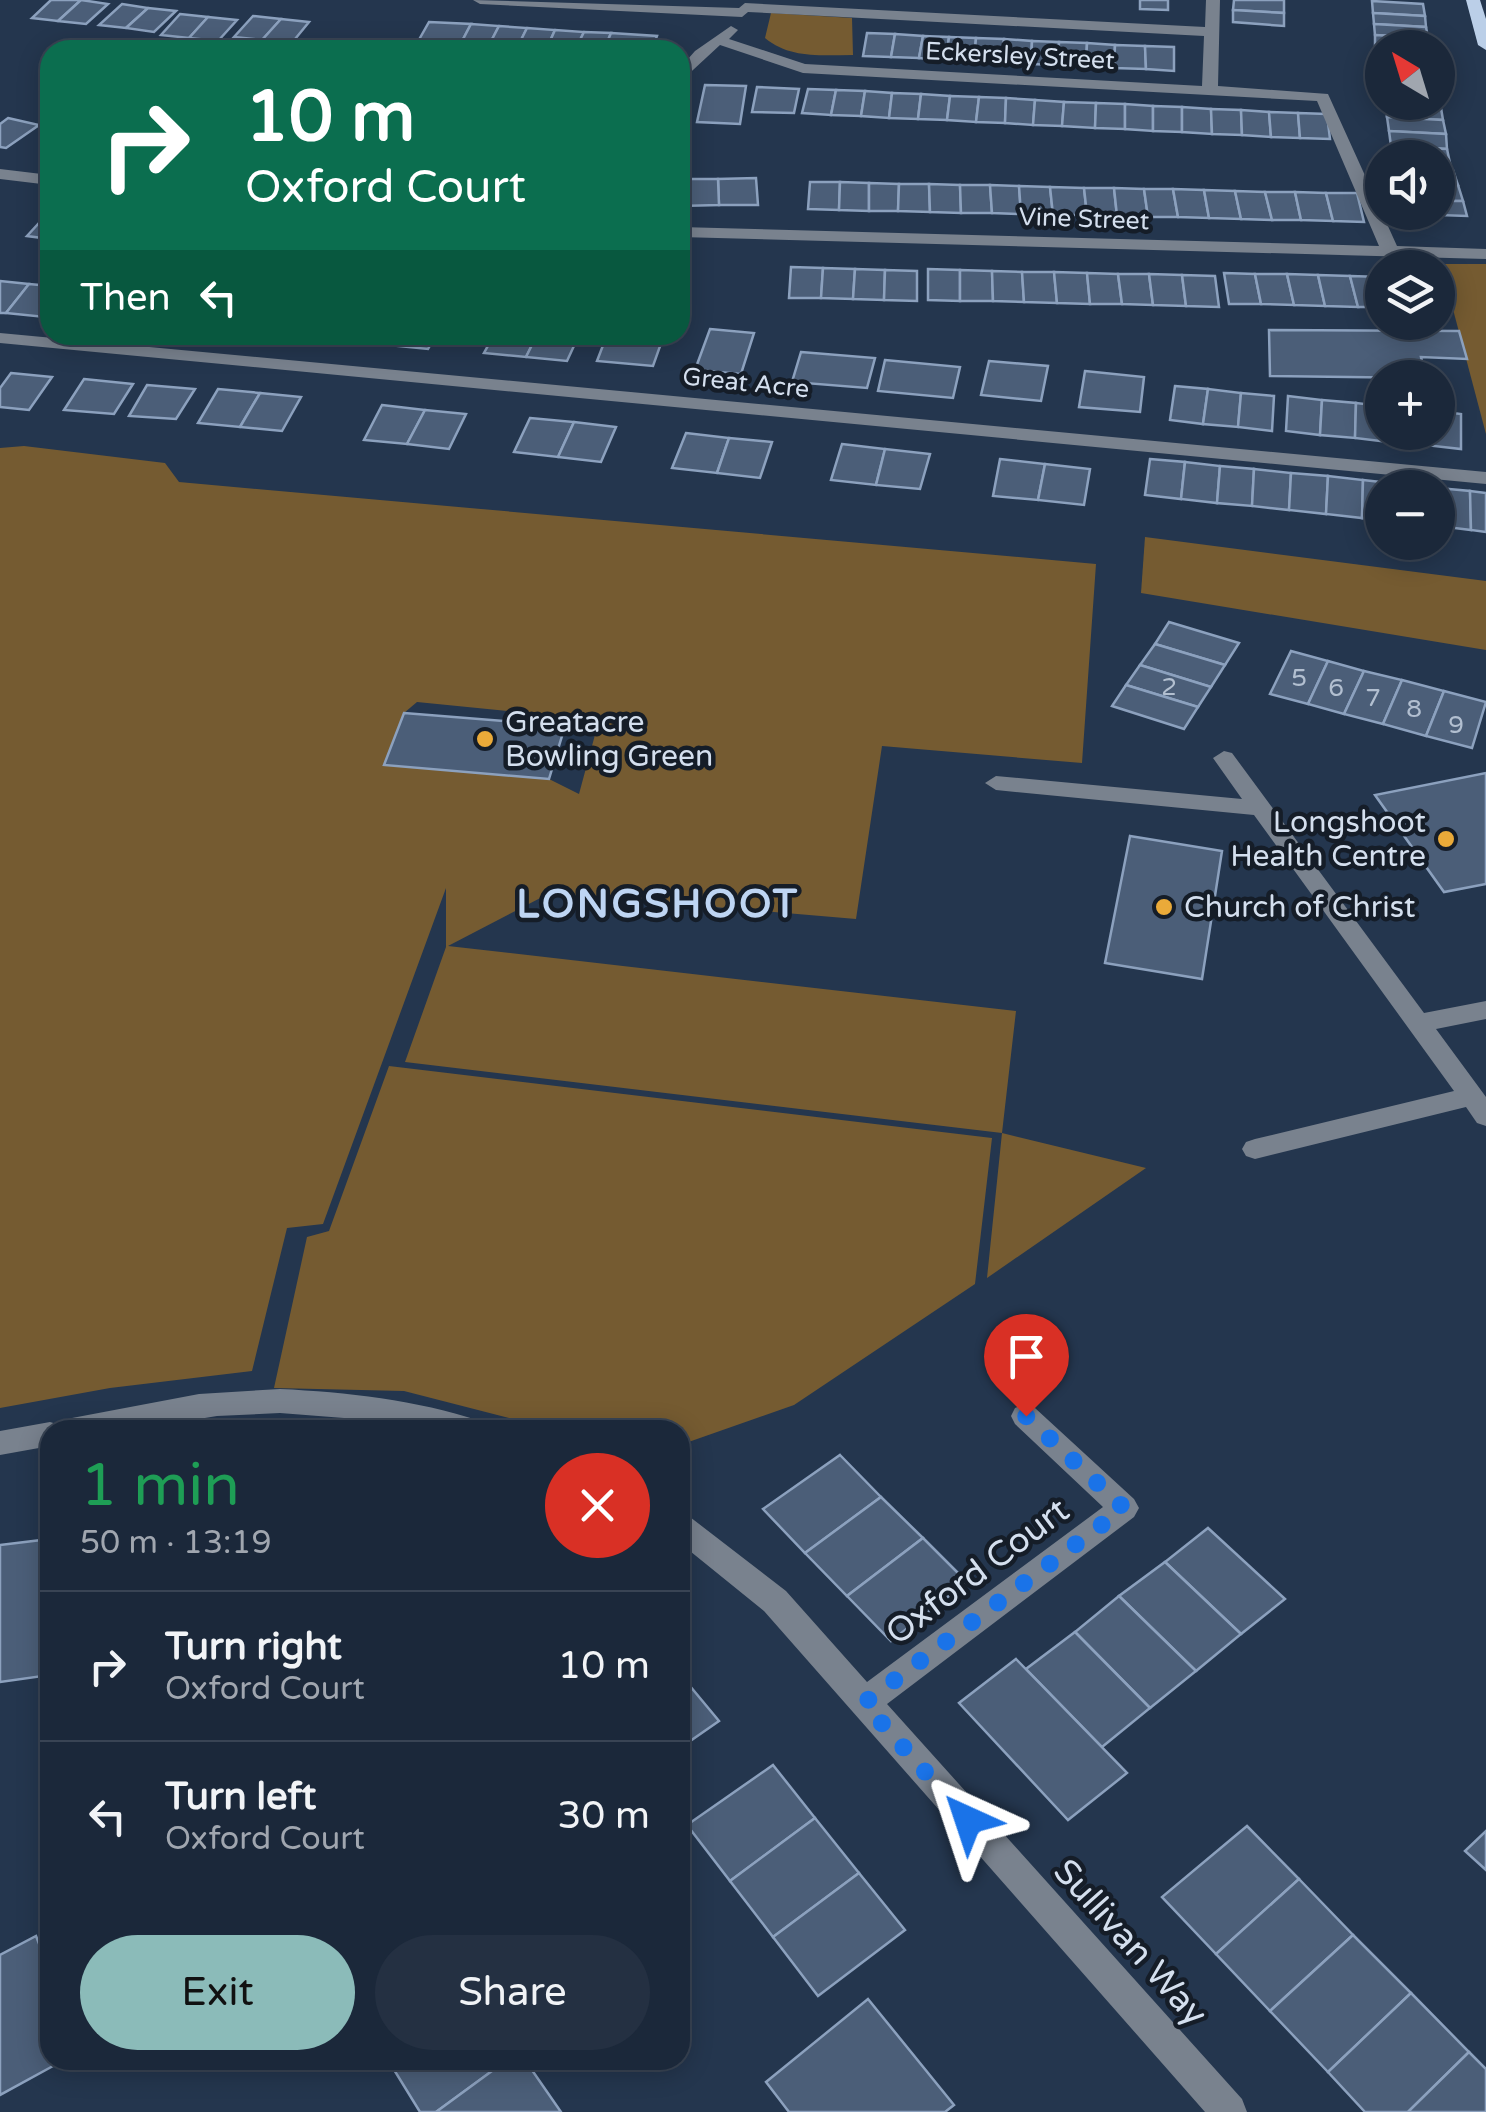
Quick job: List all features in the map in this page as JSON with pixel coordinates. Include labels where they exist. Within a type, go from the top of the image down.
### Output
[{"type":"main road","points":[[1474,0],[1486,45]]},
{"type":"street","points":[[480,0],[745,7],[1212,32]]},
{"type":"street","points":[[1210,91],[1213,0]]},
{"type":"street","points":[[690,67],[719,40],[745,7]]},
{"type":"street","name":"Eckersley Street","points":[[719,40],[802,68],[1323,97],[1390,250]]},
{"type":"street","points":[[0,174],[40,179]]},
{"type":"street","name":"Vine Street","points":[[690,232],[1365,250]]},
{"type":"street","name":"Vine Street","points":[[1455,253],[1486,254]]},
{"type":"street","name":"Great Acre","points":[[0,338],[40,338]]},
{"type":"street","name":"Great Acre","points":[[154,345],[1486,478]]},
{"type":"street","points":[[1224,758],[1479,1106],[1256,1149]]},
{"type":"street","points":[[996,783],[1262,808]]},
{"type":"street","points":[[1420,1024],[1486,1010]]},
{"type":"street","points":[[128,1420],[218,1404],[257,1402],[335,1406],[428,1420]]},
{"type":"street","name":"Oxford Court","points":[[864,1703],[1124,1508],[1026,1416]]},
{"type":"street","points":[[0,1443],[40,1436]]},
{"type":"street","name":"Sullivan Way","points":[[690,1534],[775,1601],[1229,2112]]},
{"type":"shaded area","points":[[771,13],[852,18],[853,55],[807,54],[775,45],[765,38]]},
{"type":"shaded area","points":[[1455,264],[1486,264],[1486,434],[1455,317]]},
{"type":"shaded area","points":[[24,446],[165,463],[179,482],[1096,564],[1082,763],[882,746],[856,919],[550,893],[448,946],[1016,1011],[1002,1133],[405,1062],[446,947],[446,888],[323,1224],[287,1228],[252,1371],[110,1388],[0,1408],[0,448]],"holes":[[[417,702],[599,720],[579,794],[549,779],[385,765],[404,713]]]},
{"type":"shaded area","points":[[1145,537],[1486,581],[1486,650],[1141,593]]},
{"type":"shaded area","points":[[389,1066],[992,1138],[975,1284],[794,1405],[690,1441],[690,1420],[517,1420],[404,1391],[274,1388],[307,1237],[329,1231]]},
{"type":"shaded area","points":[[1002,1133],[1146,1168],[987,1278]]},
{"type":"building","points":[[51,0],[81,0],[58,21],[32,18]]},
{"type":"building","points":[[81,0],[108,4],[86,24],[58,21]]},
{"type":"building","points":[[1140,0],[1168,0],[1168,10],[1140,9]]},
{"type":"building","points":[[1234,0],[1284,0],[1284,13],[1233,10]]},
{"type":"building","points":[[1372,1],[1423,4],[1425,16],[1373,13]]},
{"type":"building","points":[[122,4],[148,8],[126,28],[99,25]]},
{"type":"building","points":[[148,8],[176,11],[154,32],[126,28]]},
{"type":"building","points":[[1233,10],[1284,13],[1284,26],[1233,22]]},
{"type":"building","points":[[1373,13],[1425,16],[1426,27],[1374,24]]},
{"type":"building","points":[[180,14],[208,17],[189,38],[161,35]]},
{"type":"building","points":[[253,16],[281,19],[262,40],[234,37]]},
{"type":"building","points":[[208,17],[237,20],[219,40],[189,38]]},
{"type":"building","points":[[281,19],[309,22],[294,40],[262,40]]},
{"type":"building","points":[[429,22],[471,24],[463,40],[419,40]]},
{"type":"building","points":[[471,24],[499,26],[492,40],[463,40]]},
{"type":"building","points":[[1374,24],[1427,30],[1375,30]]},
{"type":"building","points":[[499,26],[527,28],[521,40],[492,40]]},
{"type":"building","points":[[527,28],[555,30],[550,40],[521,40]]},
{"type":"building","points":[[555,30],[584,32],[580,40],[550,40]]},
{"type":"building","points":[[584,32],[611,33],[608,40],[580,40]]},
{"type":"building","points":[[611,33],[657,36],[656,40],[608,40]]},
{"type":"building","points":[[867,33],[895,34],[891,57],[863,56]]},
{"type":"building","points":[[895,34],[923,36],[919,58],[891,57]]},
{"type":"building","points":[[923,36],[949,37],[946,60],[919,58]]},
{"type":"building","points":[[949,37],[976,38],[974,61],[946,60]]},
{"type":"building","points":[[976,38],[1004,39],[1002,62],[974,61]]},
{"type":"building","points":[[1004,39],[1032,41],[1031,64],[1002,62]]},
{"type":"building","points":[[1032,41],[1059,42],[1058,65],[1031,64]]},
{"type":"building","points":[[1059,42],[1087,43],[1086,66],[1058,65]]},
{"type":"building","points":[[1087,43],[1115,45],[1114,68],[1086,66]]},
{"type":"building","points":[[1115,45],[1145,46],[1146,69],[1114,68]]},
{"type":"building","points":[[1145,46],[1174,47],[1174,71],[1146,69]]},
{"type":"building","points":[[705,85],[746,86],[740,124],[697,122]]},
{"type":"building","points":[[757,87],[799,89],[794,113],[752,112]]},
{"type":"building","points":[[808,89],[836,90],[831,115],[802,113]]},
{"type":"building","points":[[836,90],[865,91],[861,116],[831,115]]},
{"type":"building","points":[[865,91],[892,93],[889,118],[861,116]]},
{"type":"building","points":[[892,93],[921,94],[918,119],[889,118]]},
{"type":"building","points":[[921,94],[950,96],[947,120],[918,119]]},
{"type":"building","points":[[950,96],[979,97],[976,122],[947,120]]},
{"type":"building","points":[[979,97],[1006,98],[1005,123],[976,122]]},
{"type":"building","points":[[1006,98],[1035,100],[1033,125],[1005,123]]},
{"type":"building","points":[[1035,100],[1064,102],[1062,126],[1033,125]]},
{"type":"building","points":[[1064,102],[1096,103],[1095,128],[1062,126]]},
{"type":"building","points":[[1096,103],[1125,104],[1125,129],[1095,128]]},
{"type":"building","points":[[1125,104],[1153,106],[1153,131],[1125,129]]},
{"type":"building","points":[[1153,106],[1182,107],[1182,132],[1153,131]]},
{"type":"building","points":[[1182,107],[1211,109],[1212,134],[1182,132]]},
{"type":"building","points":[[1211,109],[1241,110],[1242,135],[1212,134]]},
{"type":"building","points":[[1241,110],[1269,112],[1271,137],[1242,135]]},
{"type":"building","points":[[1269,112],[1298,113],[1300,138],[1271,137]]},
{"type":"building","points":[[1298,113],[1327,114],[1330,139],[1300,138]]},
{"type":"building","points":[[8,118],[39,125],[6,148],[0,147],[0,124]]},
{"type":"building","points":[[1387,120],[1443,120],[1446,134],[1389,131]]},
{"type":"building","points":[[1389,131],[1446,134],[1446,140],[1390,140]]},
{"type":"building","points":[[756,178],[758,205],[719,205],[718,179]]},
{"type":"building","points":[[690,179],[718,179],[719,205],[690,206]]},
{"type":"building","points":[[810,182],[840,182],[839,210],[808,209]]},
{"type":"building","points":[[840,182],[869,183],[869,211],[839,210]]},
{"type":"building","points":[[869,183],[899,184],[898,211],[869,211]]},
{"type":"building","points":[[899,184],[929,184],[930,212],[898,211]]},
{"type":"building","points":[[929,184],[960,185],[961,213],[930,212]]},
{"type":"building","points":[[960,185],[990,185],[992,213],[961,213]]},
{"type":"building","points":[[990,185],[1019,186],[1021,214],[992,213]]},
{"type":"building","points":[[1455,185],[1458,185],[1463,201],[1455,201]]},
{"type":"building","points":[[1019,186],[1050,187],[1053,215],[1021,214]]},
{"type":"building","points":[[1050,187],[1084,188],[1087,215],[1053,215]]},
{"type":"building","points":[[1084,188],[1114,188],[1117,216],[1087,215]]},
{"type":"building","points":[[1114,188],[1144,189],[1148,217],[1117,216]]},
{"type":"building","points":[[1144,189],[1173,189],[1178,217],[1148,217]]},
{"type":"building","points":[[1173,189],[1204,190],[1209,218],[1178,217]]},
{"type":"building","points":[[1204,190],[1235,191],[1241,219],[1209,218]]},
{"type":"building","points":[[1235,191],[1265,192],[1272,220],[1241,219]]},
{"type":"building","points":[[1265,192],[1295,192],[1301,220],[1272,220]]},
{"type":"building","points":[[1295,192],[1326,193],[1333,221],[1301,220]]},
{"type":"building","points":[[1326,193],[1357,193],[1364,222],[1333,221]]},
{"type":"building","points":[[1455,201],[1463,201],[1467,216],[1455,216]]},
{"type":"building","points":[[40,222],[40,238],[27,236]]},
{"type":"building","points":[[791,267],[823,268],[821,298],[789,298]]},
{"type":"building","points":[[823,268],[855,269],[853,299],[821,298]]},
{"type":"building","points":[[855,269],[885,270],[884,300],[853,299]]},
{"type":"building","points":[[928,269],[960,270],[960,301],[928,300]]},
{"type":"building","points":[[885,270],[917,271],[917,301],[884,300]]},
{"type":"building","points":[[960,270],[992,271],[993,301],[960,301]]},
{"type":"building","points":[[992,271],[1022,272],[1024,302],[993,301]]},
{"type":"building","points":[[1022,272],[1054,272],[1057,303],[1024,302]]},
{"type":"building","points":[[1054,272],[1087,273],[1090,304],[1057,303]]},
{"type":"building","points":[[1087,273],[1118,274],[1122,304],[1090,304]]},
{"type":"building","points":[[1224,273],[1255,274],[1261,304],[1229,304]]},
{"type":"building","points":[[1118,274],[1149,274],[1153,305],[1122,304]]},
{"type":"building","points":[[1149,274],[1182,275],[1186,306],[1153,305]]},
{"type":"building","points":[[1255,274],[1287,274],[1294,305],[1261,304]]},
{"type":"building","points":[[1287,274],[1318,275],[1325,306],[1294,305]]},
{"type":"building","points":[[1182,275],[1215,276],[1219,307],[1186,306]]},
{"type":"building","points":[[1318,275],[1350,276],[1358,307],[1325,306]]},
{"type":"building","points":[[1350,276],[1365,276],[1365,307],[1358,307]]},
{"type":"building","points":[[0,281],[29,284],[6,313],[0,313]]},
{"type":"building","points":[[29,284],[40,285],[40,316],[6,313]]},
{"type":"building","points":[[710,329],[754,333],[741,374],[695,370]]},
{"type":"building","points":[[1269,330],[1365,331],[1365,340],[1455,340],[1455,331],[1459,331],[1467,359],[1365,360],[1365,377],[1270,376]]},
{"type":"building","points":[[388,345],[430,345],[428,349]]},
{"type":"building","points":[[488,345],[532,345],[526,357],[484,353]]},
{"type":"building","points":[[532,345],[574,345],[567,361],[526,357]]},
{"type":"building","points":[[603,345],[660,345],[653,366],[597,361]]},
{"type":"building","points":[[801,352],[875,358],[867,388],[792,382]]},
{"type":"building","points":[[885,360],[960,367],[953,398],[878,391]]},
{"type":"building","points":[[989,361],[1048,366],[1041,401],[981,395]]},
{"type":"building","points":[[1085,371],[1144,377],[1140,412],[1079,407]]},
{"type":"building","points":[[11,373],[52,377],[29,410],[0,407],[0,388]]},
{"type":"building","points":[[84,379],[133,384],[114,414],[64,410]]},
{"type":"building","points":[[147,385],[195,389],[176,419],[129,416]]},
{"type":"building","points":[[1175,386],[1208,389],[1203,424],[1170,420]]},
{"type":"building","points":[[218,389],[260,393],[240,427],[198,423]]},
{"type":"building","points":[[1208,389],[1241,393],[1238,427],[1203,424]]},
{"type":"building","points":[[260,393],[301,397],[282,431],[240,427]]},
{"type":"building","points":[[1241,393],[1274,396],[1272,431],[1238,427]]},
{"type":"building","points":[[1288,396],[1322,400],[1320,435],[1286,431]]},
{"type":"building","points":[[1322,400],[1356,403],[1355,438],[1320,435]]},
{"type":"building","points":[[1356,403],[1365,404],[1365,439],[1355,438]]},
{"type":"building","points":[[382,405],[425,410],[407,444],[364,440]]},
{"type":"building","points":[[425,410],[466,414],[449,449],[407,444]]},
{"type":"building","points":[[1455,413],[1461,414],[1461,449],[1455,448]]},
{"type":"building","points":[[530,418],[574,422],[558,457],[514,452]]},
{"type":"building","points":[[574,422],[616,427],[601,462],[558,457]]},
{"type":"building","points":[[686,433],[729,438],[717,473],[672,468]]},
{"type":"building","points":[[729,438],[772,442],[760,478],[717,473]]},
{"type":"building","points":[[842,444],[885,449],[876,485],[831,480]]},
{"type":"building","points":[[885,449],[930,454],[920,489],[876,485]]},
{"type":"building","points":[[1000,459],[1045,464],[1038,500],[993,496]]},
{"type":"building","points":[[1150,459],[1185,462],[1181,499],[1145,495]]},
{"type":"building","points":[[1185,462],[1220,466],[1217,503],[1181,499]]},
{"type":"building","points":[[1045,464],[1090,469],[1084,505],[1038,500]]},
{"type":"building","points":[[1220,466],[1254,469],[1252,506],[1217,503]]},
{"type":"building","points":[[1254,469],[1291,473],[1289,510],[1252,506]]},
{"type":"building","points":[[1291,473],[1328,476],[1326,514],[1289,510]]},
{"type":"building","points":[[1328,476],[1363,480],[1362,518],[1326,514]]},
{"type":"building","points":[[1363,480],[1365,518],[1362,518]]},
{"type":"building","points":[[1455,490],[1470,491],[1471,530],[1455,528]]},
{"type":"building","points":[[1470,491],[1486,493],[1486,532],[1471,530]]},
{"type":"building","points":[[1169,622],[1239,643],[1225,665],[1155,644]]},
{"type":"building","points":[[1155,644],[1225,665],[1211,687],[1140,665]]},
{"type":"building","points":[[1291,651],[1328,661],[1308,704],[1270,694]]},
{"type":"building","points":[[1328,661],[1364,671],[1344,714],[1308,704]]},
{"type":"building","points":[[1140,665],[1211,687],[1198,707],[1126,685]]},
{"type":"building","points":[[1364,671],[1402,680],[1383,724],[1344,714]]},
{"type":"building","points":[[1402,680],[1444,691],[1426,736],[1383,724]]},
{"type":"building","points":[[1126,685],[1198,707],[1184,729],[1112,706]]},
{"type":"building","points":[[1444,691],[1486,702],[1472,748],[1426,736]]},
{"type":"building","points":[[404,713],[565,726],[549,779],[384,765]]},
{"type":"building","name":"Longshoot Health Centre","points":[[1486,773],[1486,884],[1444,892],[1375,795]]},
{"type":"building","name":"Church of Christ","points":[[1130,836],[1222,851],[1202,979],[1105,963]]},
{"type":"building","points":[[840,1455],[881,1497],[805,1553],[763,1509]]},
{"type":"building","points":[[881,1497],[923,1538],[847,1596],[805,1553]]},
{"type":"building","points":[[1208,1528],[1285,1599],[1241,1634],[1165,1562]]},
{"type":"building","points":[[923,1538],[967,1582],[891,1641],[847,1596]]},
{"type":"building","points":[[40,1540],[40,1676],[0,1682],[0,1545]]},
{"type":"building","points":[[1165,1562],[1241,1634],[1196,1671],[1119,1596]]},
{"type":"building","points":[[1119,1596],[1196,1671],[1150,1708],[1075,1632]]},
{"type":"building","points":[[1075,1632],[1150,1708],[1102,1747],[1026,1669]]},
{"type":"building","points":[[1016,1659],[1127,1773],[1068,1820],[959,1703]]},
{"type":"building","points":[[690,1686],[719,1721],[690,1741]]},
{"type":"building","points":[[773,1765],[815,1818],[730,1881],[690,1829],[690,1823]]},
{"type":"building","points":[[815,1818],[859,1873],[773,1937],[730,1881]]},
{"type":"building","points":[[1247,1826],[1299,1879],[1216,1954],[1162,1897]]},
{"type":"building","points":[[1486,1831],[1486,1870],[1465,1851]]},
{"type":"building","points":[[859,1873],[905,1930],[818,1996],[773,1937]]},
{"type":"building","points":[[1299,1879],[1353,1935],[1270,2011],[1216,1954]]},
{"type":"building","points":[[1353,1935],[1411,1993],[1328,2072],[1270,2011]]},
{"type":"building","points":[[36,1936],[40,1946],[40,2070],[46,2070],[0,2095],[0,1955]]},
{"type":"building","points":[[1411,1993],[1469,2052],[1408,2112],[1365,2112],[1328,2072]]},
{"type":"building","points":[[868,1999],[954,2105],[945,2112],[789,2112],[766,2082]]},
{"type":"building","points":[[1469,2052],[1486,2069],[1486,2112],[1408,2112]]},
{"type":"building","points":[[394,2070],[493,2070],[436,2112],[420,2112]]},
{"type":"building","points":[[493,2070],[532,2070],[561,2112],[436,2112]]},
{"type":"place","name":"Greatacre Bowling Green","points":[[485,739]]},
{"type":"place","name":"Longshoot Health Centre","points":[[1446,839]]},
{"type":"place","name":"Church of Christ","points":[[1164,907]]},
{"type":"district","name":"LONGSHOOT","points":[[658,903]]},
{"type":"route","points":[[968,1820],[864,1703],[1124,1508],[1026,1416]]}]
